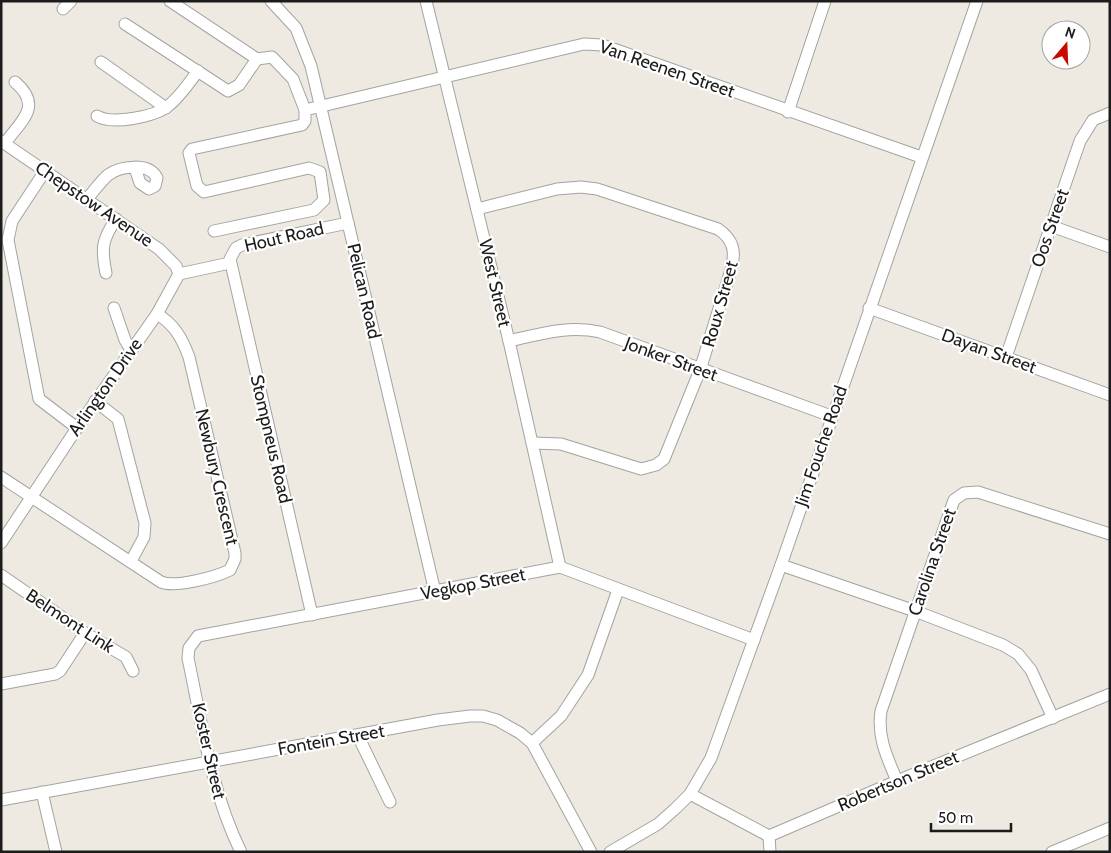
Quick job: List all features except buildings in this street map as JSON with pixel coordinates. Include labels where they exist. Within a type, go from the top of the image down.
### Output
[{"type":"street","points":[[170,1],[257,59],[272,57],[293,79],[305,110],[305,121],[302,124],[192,149],[189,153],[197,186],[204,192],[314,168],[320,172],[324,200],[314,210],[214,231]]},
{"type":"street","name":"Pelican Road","points":[[271,1],[290,20],[302,38],[321,108],[435,592]]},
{"type":"street","name":"West Street","points":[[426,1],[478,209],[560,567]]},
{"type":"street","points":[[788,112],[825,1]]},
{"type":"street","name":"Jim Fouche Road","points":[[610,852],[658,824],[690,794],[711,758],[781,565],[830,416],[976,1]]},
{"type":"street","points":[[125,24],[228,91],[239,85],[257,59]]},
{"type":"street","name":"Van Reenen Street","points":[[305,110],[321,108],[573,45],[594,44],[921,157]]},
{"type":"street","points":[[101,62],[166,108]]},
{"type":"street","points":[[97,116],[104,121],[123,120],[148,115],[166,108],[198,71]]},
{"type":"street","points":[[3,142],[28,112],[30,104],[26,91],[15,82]]},
{"type":"street","name":"Oos Street","points":[[1006,357],[1083,135],[1093,120],[1110,113]]},
{"type":"street","name":"Chepstow Avenue","points":[[3,142],[159,249],[176,266],[179,274]]},
{"type":"street","points":[[87,199],[110,174],[135,168]]},
{"type":"street","points":[[45,170],[12,221],[8,240],[39,399],[77,428]]},
{"type":"street","name":"Roux Street","points":[[478,209],[557,189],[581,187],[597,189],[713,228],[726,235],[734,248],[735,256],[700,370],[664,459],[656,465],[641,468],[561,444],[532,443]]},
{"type":"street","points":[[106,273],[102,250],[107,233],[116,219]]},
{"type":"street","name":"Hout Road","points":[[230,263],[233,252],[242,245],[348,223]]},
{"type":"street","points":[[1051,226],[1110,247]]},
{"type":"street","points":[[179,274],[230,263]]},
{"type":"street","name":"Stompneus Road","points":[[230,263],[312,615]]},
{"type":"street","name":"Arlington Drive","points":[[1,543],[95,401],[156,314],[179,274]]},
{"type":"street","points":[[114,308],[125,340],[131,350]]},
{"type":"street","name":"Dayan Street","points":[[869,308],[1110,395]]},
{"type":"street","name":"Newbury Crescent","points":[[1,477],[131,561],[155,579],[167,585],[230,570],[235,559],[189,357],[177,331],[167,320],[156,314]]},
{"type":"street","name":"Jonker Street","points":[[509,341],[559,330],[582,328],[600,332],[830,416]]},
{"type":"street","points":[[95,401],[118,419],[145,523],[144,537],[131,561]]},
{"type":"street","name":"Carolina Street","points":[[897,781],[882,746],[879,724],[915,611],[954,500],[964,493],[978,492],[1110,534]]},
{"type":"street","points":[[781,565],[915,611],[1003,645],[1018,654],[1031,670],[1053,718]]},
{"type":"street","points":[[560,567],[754,640]]},
{"type":"street","name":"Vegkop Street","points":[[189,648],[198,636],[560,567]]},
{"type":"street","name":"Belmont Link","points":[[1,575],[85,633],[126,657],[133,671]]},
{"type":"street","points":[[532,743],[561,716],[588,675],[618,590]]},
{"type":"street","points":[[1,684],[55,674],[60,671],[85,633]]},
{"type":"street","name":"Koster Street","points":[[189,648],[188,658],[209,763],[219,801],[241,852]]},
{"type":"street","name":"Robertson Street","points":[[769,836],[897,781],[1110,694]]},
{"type":"street","name":"Fontein Street","points":[[1,800],[438,720],[477,716],[498,720],[532,743],[591,852]]},
{"type":"street","points":[[358,736],[390,802]]},
{"type":"street","points":[[42,792],[56,852]]},
{"type":"street","points":[[690,794],[769,836],[770,852]]},
{"type":"street","points":[[1052,852],[1110,828]]}]
